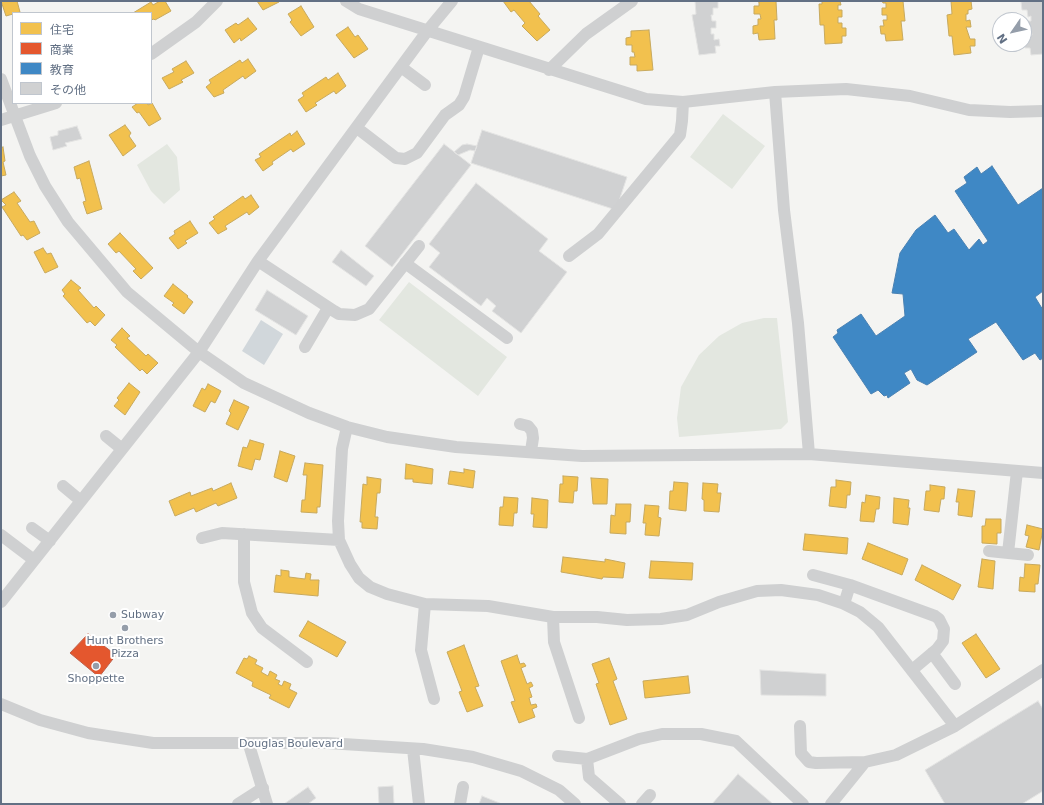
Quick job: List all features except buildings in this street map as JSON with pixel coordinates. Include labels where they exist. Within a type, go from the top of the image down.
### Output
[{"type":"street","points":[[152,53],[196,22],[217,1]]},
{"type":"street","points":[[346,1],[359,9],[549,70],[646,99],[683,102],[776,92],[846,89],[910,96],[969,110],[1010,112],[1043,111]]},
{"type":"street","points":[[1,602],[199,352],[258,261],[428,30],[452,1]]},
{"type":"street","points":[[549,70],[586,34],[632,1]]},
{"type":"street","points":[[357,128],[396,158],[405,159],[417,153],[445,115],[459,105],[464,97],[479,47]]},
{"type":"street","points":[[401,67],[425,85]]},
{"type":"street","points":[[1,79],[30,156],[68,222],[127,292],[199,352],[244,384],[303,410],[347,427],[387,437],[456,447],[531,451],[582,456],[809,454],[1043,473]]},
{"type":"street","points":[[776,92],[784,210],[798,324],[809,454]]},
{"type":"street","points":[[570,256],[598,234],[680,135],[683,102]]},
{"type":"street","points":[[1,120],[53,104]]},
{"type":"street","points":[[258,261],[328,308],[339,314],[355,315],[369,309],[419,246]]},
{"type":"street","points":[[405,263],[507,338]]},
{"type":"street","points":[[304,347],[328,308]]},
{"type":"street","points":[[520,424],[528,426],[532,431],[533,438],[531,451]]},
{"type":"street","points":[[347,427],[342,449],[338,540],[359,578],[370,587],[387,594],[425,604],[488,606],[554,617],[597,617],[627,620],[661,619],[687,615],[719,602],[757,591],[781,590],[818,595],[844,604],[860,612],[878,627],[955,726]]},
{"type":"street","points":[[106,436],[122,449]]},
{"type":"street","points":[[1008,553],[1018,471]]},
{"type":"street","points":[[63,486],[81,501]]},
{"type":"street","points":[[32,528],[50,541]]},
{"type":"street","points":[[202,538],[222,533],[338,540]]},
{"type":"street","points":[[244,534],[244,582],[252,613],[262,628],[307,662]]},
{"type":"street","points":[[1,535],[34,560]]},
{"type":"street","points":[[989,551],[1028,555]]},
{"type":"street","points":[[813,575],[850,585],[935,616],[942,624],[945,635],[943,641],[932,653],[912,670]]},
{"type":"street","points":[[844,604],[850,585]]},
{"type":"street","points":[[425,604],[421,650],[434,699]]},
{"type":"street","points":[[554,617],[554,642],[579,718]]},
{"type":"street","points":[[932,653],[955,684]]},
{"type":"street","points":[[800,726],[801,753],[809,762],[816,764],[865,762],[896,755],[955,726],[1042,673]]},
{"type":"street","name":"Douglas Boulevard","points":[[1,704],[40,720],[88,732],[153,743],[327,743],[413,749],[473,757],[521,771],[559,790],[575,804]]},
{"type":"street","points":[[558,756],[587,759],[639,739],[657,735],[701,734],[736,741],[803,804]]},
{"type":"street","points":[[249,744],[268,804]]},
{"type":"street","points":[[413,749],[419,804]]},
{"type":"street","points":[[587,759],[589,777],[620,804]]},
{"type":"street","points":[[831,804],[865,762]]},
{"type":"street","points":[[460,804],[463,787]]},
{"type":"street","points":[[238,804],[263,788]]},
{"type":"shaded area","points":[[723,114],[765,146],[732,189],[690,157]]},
{"type":"shaded area","points":[[167,144],[177,157],[180,190],[164,204],[151,191],[137,165]]},
{"type":"shaded area","points":[[409,282],[507,357],[478,396],[379,320]]},
{"type":"shaded area","points":[[764,318],[777,318],[788,422],[781,429],[679,437],[677,418],[681,387],[699,355],[719,336],[742,323]]},
{"type":"shaded area","points":[[261,320],[283,334],[264,365],[242,351]]},
{"type":"place","name":"Subway","points":[[113,615]]},
{"type":"place","name":"Hunt Brothers Pizza","points":[[125,628]]},
{"type":"place","name":"Shoppette","points":[[96,666]]}]
